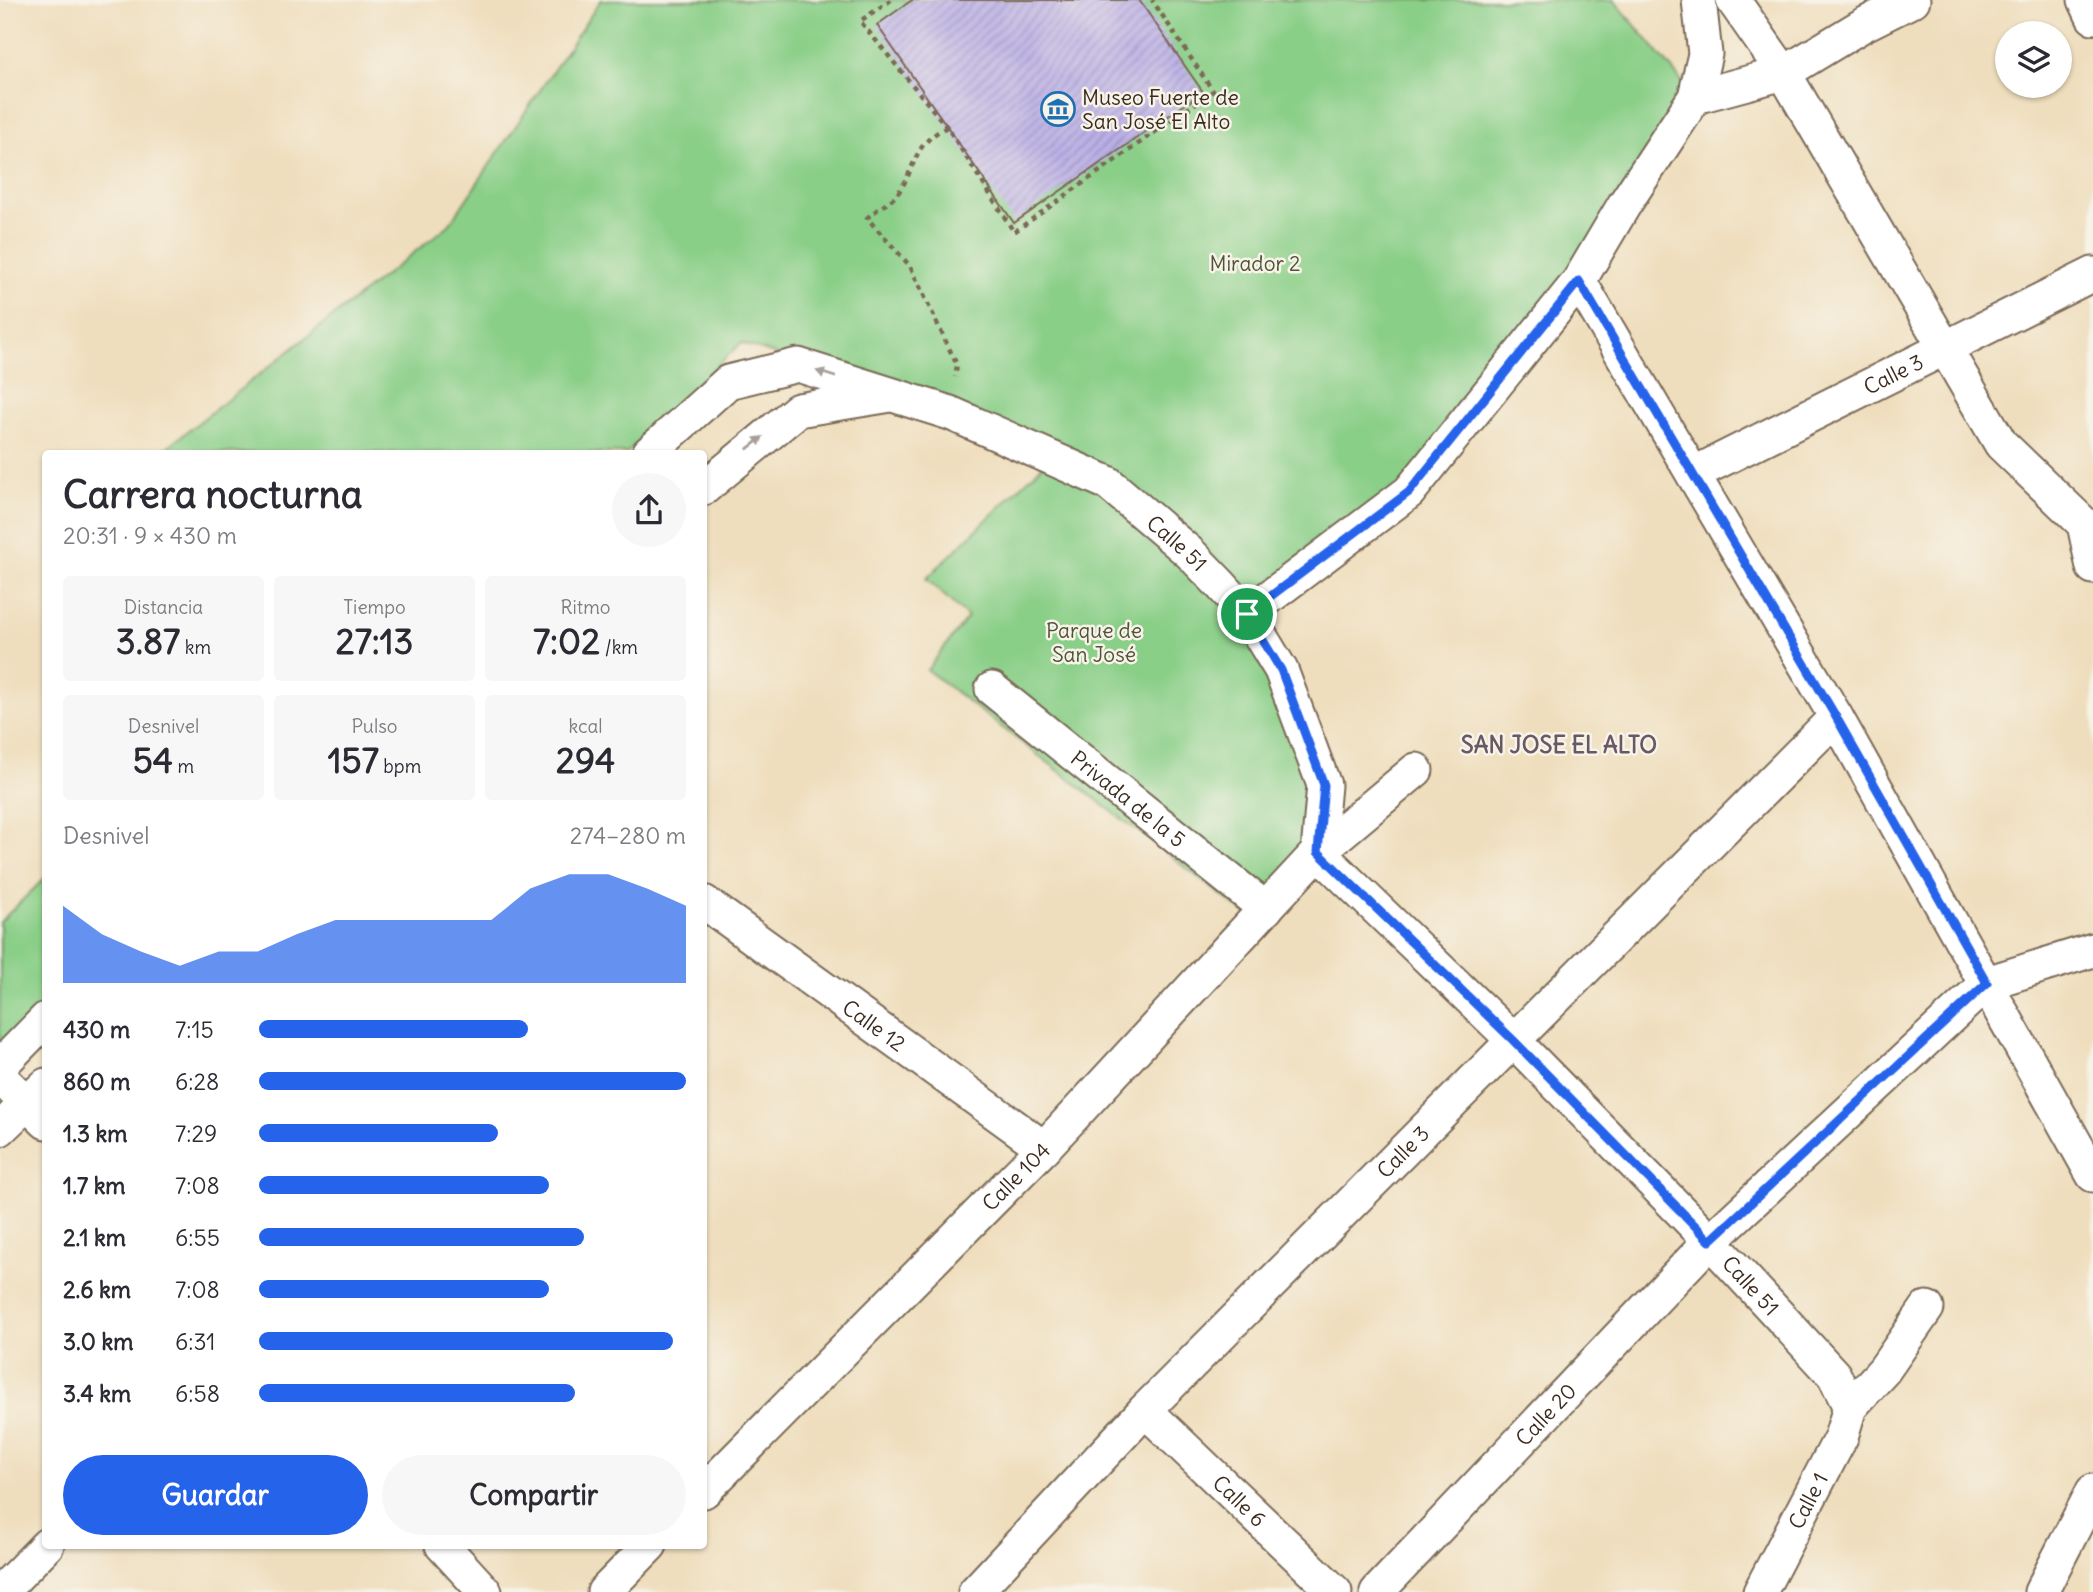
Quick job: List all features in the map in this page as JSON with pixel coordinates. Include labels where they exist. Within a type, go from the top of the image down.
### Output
[{"type":"street","points":[[1247,614],[1409,492],[1579,281],[1624,205],[1695,97],[1705,54],[1699,0]]},
{"type":"street","points":[[1733,0],[1784,73],[2001,444],[2084,524],[2093,567]]},
{"type":"street","points":[[1695,97],[1784,73],[1863,25],[1913,0]]},
{"type":"street","points":[[2085,0],[2093,17]]},
{"type":"street","name":"Calle 3","points":[[1693,474],[2093,274]]},
{"type":"street","points":[[1579,281],[1836,717],[2093,1175]]},
{"type":"street","name":"Calle 51","points":[[652,450],[728,383],[798,365],[950,413],[1108,482],[1190,553],[1247,614],[1281,670],[1324,785],[1318,852],[1513,1040],[1710,1241],[1834,1375],[1850,1407]]},
{"type":"street","points":[[707,486],[798,410],[891,395]]},
{"type":"street","name":"Privada de la 5","points":[[992,689],[1266,909]]},
{"type":"street","name":"Calle 3","points":[[975,1592],[1145,1410],[1836,717]]},
{"type":"street","name":"Calle 104","points":[[707,1488],[1044,1147],[1318,852],[1416,770]]},
{"type":"street","name":"Calle 12","points":[[707,910],[1044,1147]]},
{"type":"street","points":[[1987,983],[2093,950]]},
{"type":"street","name":"Calle 20","points":[[1382,1590],[1710,1241],[1987,983]]},
{"type":"street","points":[[0,1066],[42,1023]]},
{"type":"street","points":[[0,1077],[39,1103],[0,1129]]},
{"type":"street","points":[[1850,1407],[1884,1370],[1927,1308]]},
{"type":"street","name":"Calle 1","points":[[1760,1592],[1841,1437],[1850,1407]]},
{"type":"street","name":"Calle 6","points":[[1145,1410],[1335,1592]]},
{"type":"street","points":[[2041,1592],[2093,1491]]},
{"type":"street","points":[[1,1592],[43,1549]]},
{"type":"street","points":[[446,1549],[485,1592]]},
{"type":"street","points":[[604,1592],[646,1549]]},
{"type":"path","points":[[891,0],[860,21],[947,127],[1014,232],[1213,91],[1152,0]]},
{"type":"path","points":[[947,127],[930,135],[918,148],[897,195],[867,218],[910,266],[957,365],[950,413]]},
{"type":"green space","name":"Mirador 2","points":[[601,0],[1614,0],[1695,97],[1409,492],[1247,614],[1108,483],[950,413],[741,343],[630,450],[164,450],[449,225]]},
{"type":"green space","name":"Parque de San José","points":[[1049,459],[1098,483],[1227,597],[1321,786],[1315,853],[1250,917],[927,670],[968,617],[926,579]]},
{"type":"green space","points":[[42,881],[42,1020],[0,1061],[0,922]]},
{"type":"building","name":"Museo Fuerte de San José El Alto","points":[[912,0],[1139,0],[1203,92],[1014,223],[877,25]]},
{"type":"place","name":"Museo Fuerte de San José El Alto","points":[[1058,109]]},
{"type":"district","name":"SAN JOSE EL ALTO","points":[[1559,744]]},
{"type":"route","points":[[1579,281],[1836,717],[1987,983],[1710,1241],[1513,1040],[1318,852],[1324,785],[1281,670],[1247,614],[1409,492],[1579,281]]}]
